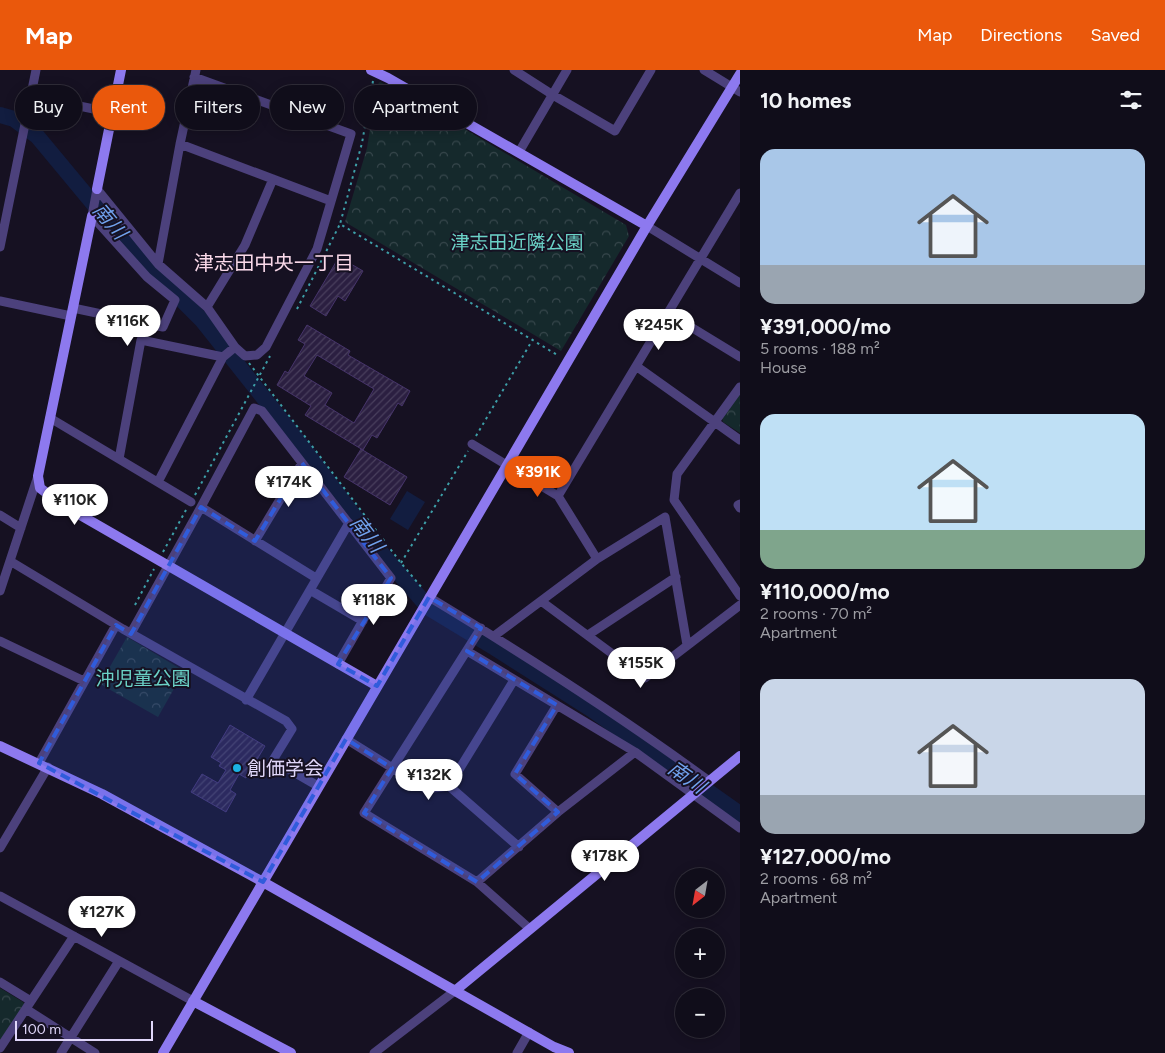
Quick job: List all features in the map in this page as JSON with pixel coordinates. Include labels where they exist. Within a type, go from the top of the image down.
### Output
[{"type":"street","points":[[33,85],[36,70]]},
{"type":"street","points":[[118,85],[121,70]]},
{"type":"street","points":[[514,70],[615,131],[651,70]]},
{"type":"street","points":[[519,152],[567,70]]},
{"type":"street","points":[[704,70],[736,89]]},
{"type":"street","points":[[373,71],[519,152],[647,226],[740,283]]},
{"type":"street","points":[[97,189],[158,264],[207,307],[234,348],[245,356],[257,355],[266,348],[317,249],[351,134],[195,74],[158,264]]},
{"type":"street","points":[[163,1053],[376,686],[647,226],[736,89],[740,74]]},
{"type":"street","points":[[0,247],[24,130]]},
{"type":"street","points":[[0,591],[38,476],[109,130]]},
{"type":"street","points":[[180,144],[332,200]]},
{"type":"street","points":[[207,307],[245,245],[274,179]]},
{"type":"street","points":[[558,496],[740,193]]},
{"type":"street","points":[[92,216],[147,277],[175,300],[155,342]]},
{"type":"street","points":[[0,301],[163,327]]},
{"type":"street","points":[[668,313],[740,358]]},
{"type":"street","points":[[119,459],[141,340],[224,356]]},
{"type":"street","points":[[158,482],[224,356],[234,348]]},
{"type":"street","points":[[636,366],[740,440]]},
{"type":"street","points":[[740,387],[677,474],[674,500],[740,596]]},
{"type":"street","points":[[131,634],[254,408],[262,412],[391,578],[378,600],[373,603],[338,664]]},
{"type":"street","points":[[50,418],[191,502]]},
{"type":"street","points":[[472,444],[558,496],[597,559]]},
{"type":"street","points":[[255,541],[302,463]]},
{"type":"street","points":[[38,476],[40,488],[61,504],[376,686]]},
{"type":"street","points":[[740,504],[738,506],[740,508]]},
{"type":"street","points":[[201,508],[316,578]]},
{"type":"street","points":[[0,515],[21,528]]},
{"type":"street","points":[[494,636],[597,559],[665,517],[687,645]]},
{"type":"street","points":[[246,700],[349,523]]},
{"type":"street","points":[[10,561],[131,634],[286,721],[292,729],[274,760],[318,786]]},
{"type":"street","points":[[588,635],[676,577]]},
{"type":"street","points":[[310,590],[363,621]]},
{"type":"street","points":[[429,597],[494,636],[633,726],[709,781]]},
{"type":"street","points":[[541,601],[645,678],[740,605]]},
{"type":"street","points":[[0,848],[43,766],[84,681],[116,624]]},
{"type":"street","points":[[481,628],[364,813],[478,882],[530,929]]},
{"type":"street","points":[[0,641],[84,681]]},
{"type":"street","points":[[467,651],[635,752],[740,828]]},
{"type":"street","points":[[449,786],[514,680]]},
{"type":"street","points":[[557,705],[515,774],[558,812]]},
{"type":"street","points":[[346,739],[426,789],[449,786],[520,847]]},
{"type":"street","points":[[0,746],[102,794],[456,990],[554,1047],[569,1053]]},
{"type":"street","points":[[478,882],[558,812],[635,752]]},
{"type":"street","points":[[374,1053],[456,990],[740,756]]},
{"type":"street","points":[[0,896],[291,1053]]},
{"type":"street","points":[[3,1053],[0,1049],[74,936]]},
{"type":"street","points":[[61,1053],[119,961]]},
{"type":"street","points":[[0,982],[71,1038],[95,1053]]},
{"type":"street","points":[[517,1053],[529,1032]]},
{"type":"path","points":[[373,71],[362,143],[340,224],[568,361]]},
{"type":"path","points":[[245,356],[246,360],[429,597]]},
{"type":"path","points":[[159,559],[259,377]]},
{"type":"highlighted area","points":[[302,463],[391,578],[338,664],[377,686],[429,597],[481,628],[467,651],[557,705],[515,774],[558,812],[477,882],[364,813],[392,768],[346,739],[263,882],[39,763],[116,625],[131,634],[201,507],[255,541]]},
{"type":"green space","name":"津志田近隣公園","points":[[370,130],[466,130],[626,225],[629,236],[561,351],[345,222],[367,148]]},
{"type":"green space","points":[[740,393],[740,433],[723,422],[722,418]]},
{"type":"green space","name":"沖児童公園","points":[[127,637],[184,671],[158,717],[100,684]]},
{"type":"green space","points":[[0,988],[25,1005],[0,1043]]},
{"type":"water","points":[[407,491],[425,502],[408,530],[390,519]]},
{"type":"building","points":[[339,257],[363,271],[345,301],[338,296],[326,316],[310,306]]},
{"type":"building","points":[[307,325],[350,351],[348,355],[410,391],[402,406],[398,403],[377,438],[372,435],[363,450],[305,415],[311,406],[277,385],[285,371],[288,373],[305,344],[298,340]],"holes":[[[317,355],[374,389],[354,423],[325,405],[332,393],[304,376]]]},
{"type":"building","points":[[361,449],[407,477],[390,505],[344,477]]},
{"type":"building","name":"創価学会","points":[[230,725],[265,746],[246,778],[239,774],[230,790],[236,794],[226,812],[191,792],[202,774],[218,783],[226,770],[219,766],[221,763],[211,757]]},
{"type":"waterway","name":"南川","points":[[0,115],[14,119],[37,136],[143,261],[202,320],[305,450],[383,555],[429,608],[591,709],[740,814]]},
{"type":"place","name":"創価学会","points":[[237,768]]},
{"type":"district","name":"津志田中央一丁目","points":[[274,263]]}]
